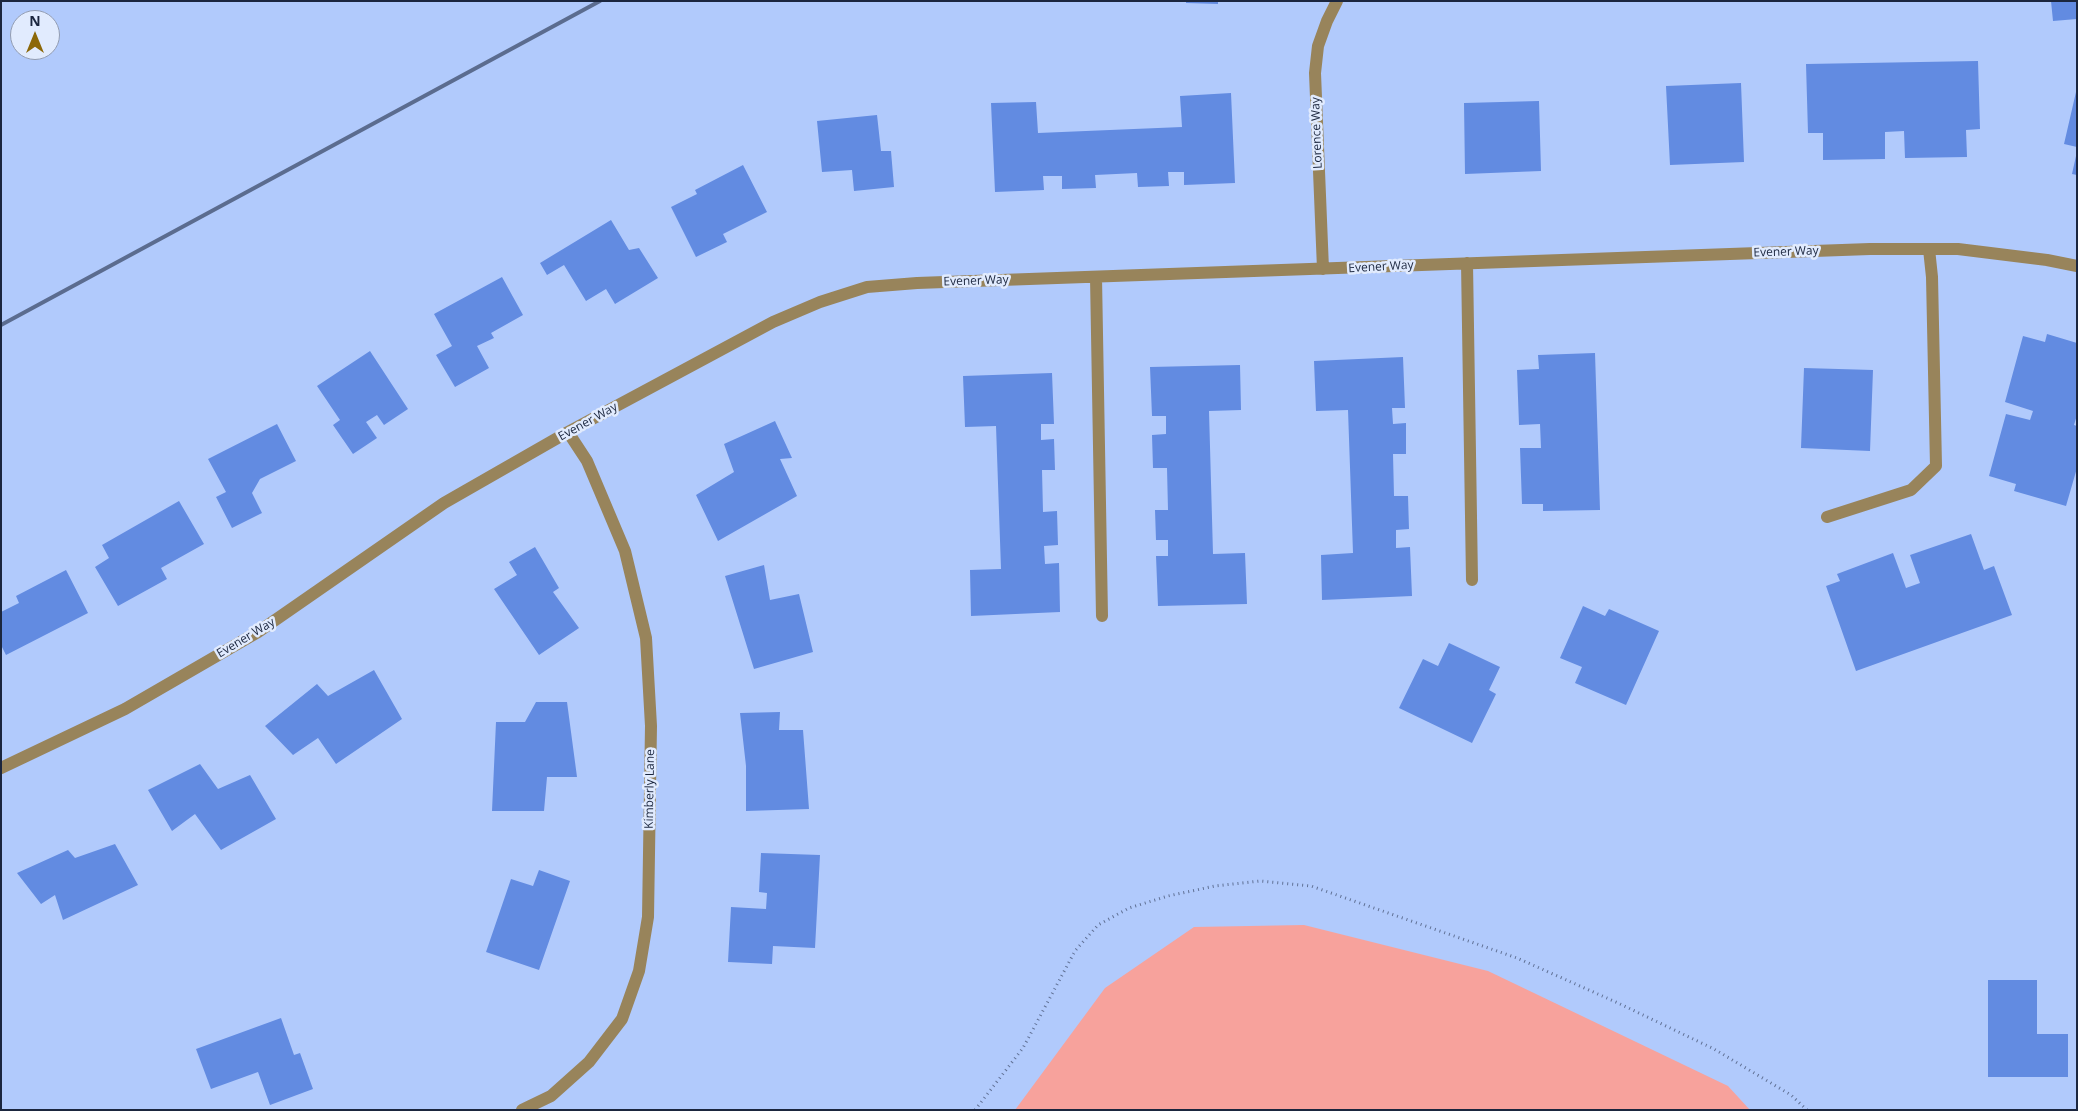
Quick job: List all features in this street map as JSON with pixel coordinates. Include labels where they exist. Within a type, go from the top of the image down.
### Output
[{"type":"street","name":"Lorence Way","points":[[1323,270],[1315,73],[1318,46],[1337,1]]},
{"type":"street","points":[[1827,518],[1911,490],[1936,466],[1932,277],[1929,249]]},
{"type":"street","name":"Evener Way","points":[[1,768],[125,709],[258,632],[444,503],[568,432],[773,322],[820,302],[867,287],[917,283],[1860,250],[1958,249],[2047,260],[2077,266]]},
{"type":"street","points":[[1467,263],[1472,580]]},
{"type":"street","points":[[1096,277],[1102,616]]},
{"type":"street","name":"Kimberly Lane","points":[[522,1110],[551,1096],[589,1062],[622,1019],[639,971],[648,917],[651,726],[646,638],[625,551],[587,461],[568,432]]},
{"type":"path","points":[[975,1110],[1023,1048],[1075,951],[1098,925],[1129,908],[1168,896],[1215,886],[1260,881],[1311,886],[1516,958],[1618,1002],[1714,1049],[1791,1095],[1808,1110]]},
{"type":"shaded area","points":[[1304,925],[1488,971],[1728,1086],[1750,1110],[1015,1110],[1105,988],[1194,927]]},
{"type":"building","points":[[1186,1],[1218,1],[1218,4],[1186,3]]},
{"type":"building","points":[[2051,1],[2077,1],[2077,19],[2053,21]]},
{"type":"building","points":[[1978,61],[1980,129],[1966,130],[1967,157],[1905,158],[1904,131],[1885,132],[1885,159],[1823,160],[1823,133],[1808,133],[1806,64]]},
{"type":"building","points":[[1741,83],[1744,162],[1670,165],[1666,86]]},
{"type":"building","points":[[2077,92],[2077,147],[2064,144]]},
{"type":"building","points":[[1231,93],[1235,183],[1184,185],[1184,172],[1168,172],[1169,186],[1138,187],[1137,173],[1095,175],[1096,188],[1062,189],[1062,176],[1043,176],[1044,190],[995,192],[991,103],[1036,102],[1038,133],[1182,127],[1180,96]]},
{"type":"building","points":[[1539,101],[1541,171],[1465,174],[1464,103]]},
{"type":"building","points":[[877,115],[881,151],[891,151],[894,187],[854,191],[852,170],[822,172],[817,121]]},
{"type":"building","points":[[2077,156],[2077,175],[2072,174]]},
{"type":"building","points":[[743,165],[767,212],[723,234],[727,242],[696,257],[671,207],[697,194],[695,190]]},
{"type":"building","points":[[611,220],[629,250],[639,248],[658,278],[615,304],[606,289],[586,301],[564,265],[547,275],[540,263]]},
{"type":"building","points":[[502,277],[523,315],[491,333],[494,338],[477,346],[489,368],[455,387],[436,355],[452,346],[434,314]]},
{"type":"building","points":[[2047,334],[2077,343],[2077,415],[2074,425],[2077,426],[2077,468],[2066,506],[2014,491],[2016,484],[1989,476],[2006,414],[2030,420],[2033,411],[2005,402],[2023,336],[2045,342]]},
{"type":"building","points":[[370,351],[408,409],[384,425],[377,415],[366,422],[377,438],[353,454],[333,425],[340,420],[317,386]]},
{"type":"building","points":[[1595,353],[1600,510],[1543,511],[1543,504],[1522,504],[1520,448],[1541,448],[1540,424],[1519,425],[1517,370],[1539,369],[1538,355]]},
{"type":"building","points":[[1403,357],[1405,408],[1392,408],[1393,424],[1406,423],[1406,454],[1393,454],[1394,496],[1408,496],[1409,529],[1396,530],[1396,548],[1410,547],[1412,596],[1322,600],[1321,555],[1353,553],[1348,410],[1316,411],[1314,361]]},
{"type":"building","points":[[1240,365],[1241,410],[1209,411],[1213,554],[1245,553],[1247,604],[1158,606],[1156,556],[1168,556],[1168,540],[1156,540],[1155,510],[1168,510],[1167,468],[1153,468],[1152,435],[1166,434],[1166,416],[1152,416],[1150,367]]},
{"type":"building","points":[[1804,368],[1873,370],[1870,451],[1801,448]]},
{"type":"building","points":[[1052,373],[1054,424],[1041,424],[1041,440],[1054,439],[1055,470],[1042,470],[1043,512],[1057,511],[1058,545],[1044,546],[1045,564],[1059,563],[1060,612],[971,616],[970,570],[1001,569],[996,426],[965,427],[963,376]]},
{"type":"building","points":[[775,421],[792,458],[780,459],[797,496],[718,541],[696,495],[734,472],[724,444]]},
{"type":"building","points":[[277,424],[296,461],[260,479],[252,493],[262,513],[232,528],[216,497],[226,492],[208,459]]},
{"type":"building","points":[[179,501],[204,544],[161,568],[167,579],[118,606],[95,567],[109,558],[102,545]]},
{"type":"building","points":[[1971,534],[1984,570],[1994,566],[2012,615],[1856,671],[1826,586],[1840,581],[1837,574],[1893,553],[1906,588],[1920,583],[1910,555]]},
{"type":"building","points":[[535,547],[559,588],[553,592],[579,628],[539,655],[494,589],[517,575],[509,562]]},
{"type":"building","points":[[764,565],[770,600],[799,594],[813,652],[754,669],[725,576]]},
{"type":"building","points":[[66,570],[88,613],[6,655],[1,645],[1,612],[19,603],[16,596]]},
{"type":"building","points":[[1583,606],[1605,616],[1609,609],[1659,631],[1626,705],[1575,683],[1582,667],[1560,658]]},
{"type":"building","points":[[1449,643],[1500,667],[1489,690],[1496,694],[1472,743],[1399,708],[1423,659],[1438,666]]},
{"type":"building","points":[[374,670],[402,719],[336,764],[318,738],[293,755],[265,726],[317,684],[328,696]]},
{"type":"building","points":[[536,702],[567,702],[577,777],[547,777],[544,811],[492,811],[496,722],[525,722]]},
{"type":"building","points":[[780,712],[779,730],[803,730],[809,809],[746,811],[746,766],[740,713]]},
{"type":"building","points":[[200,764],[218,789],[250,775],[276,819],[221,850],[195,814],[172,831],[148,790]]},
{"type":"building","points":[[115,844],[138,885],[63,920],[55,895],[41,904],[17,873],[68,850],[75,858]]},
{"type":"building","points":[[761,853],[820,855],[815,948],[773,946],[772,964],[728,962],[731,907],[766,909],[767,893],[759,892]]},
{"type":"building","points":[[539,870],[570,881],[539,970],[486,952],[511,879],[533,886]]},
{"type":"building","points":[[1988,980],[2037,980],[2037,1034],[2068,1034],[2068,1077],[1988,1077]]},
{"type":"building","points":[[281,1018],[294,1055],[300,1053],[313,1089],[270,1105],[258,1072],[211,1089],[196,1049]]},
{"type":"railway","points":[[1,325],[600,1]]}]
